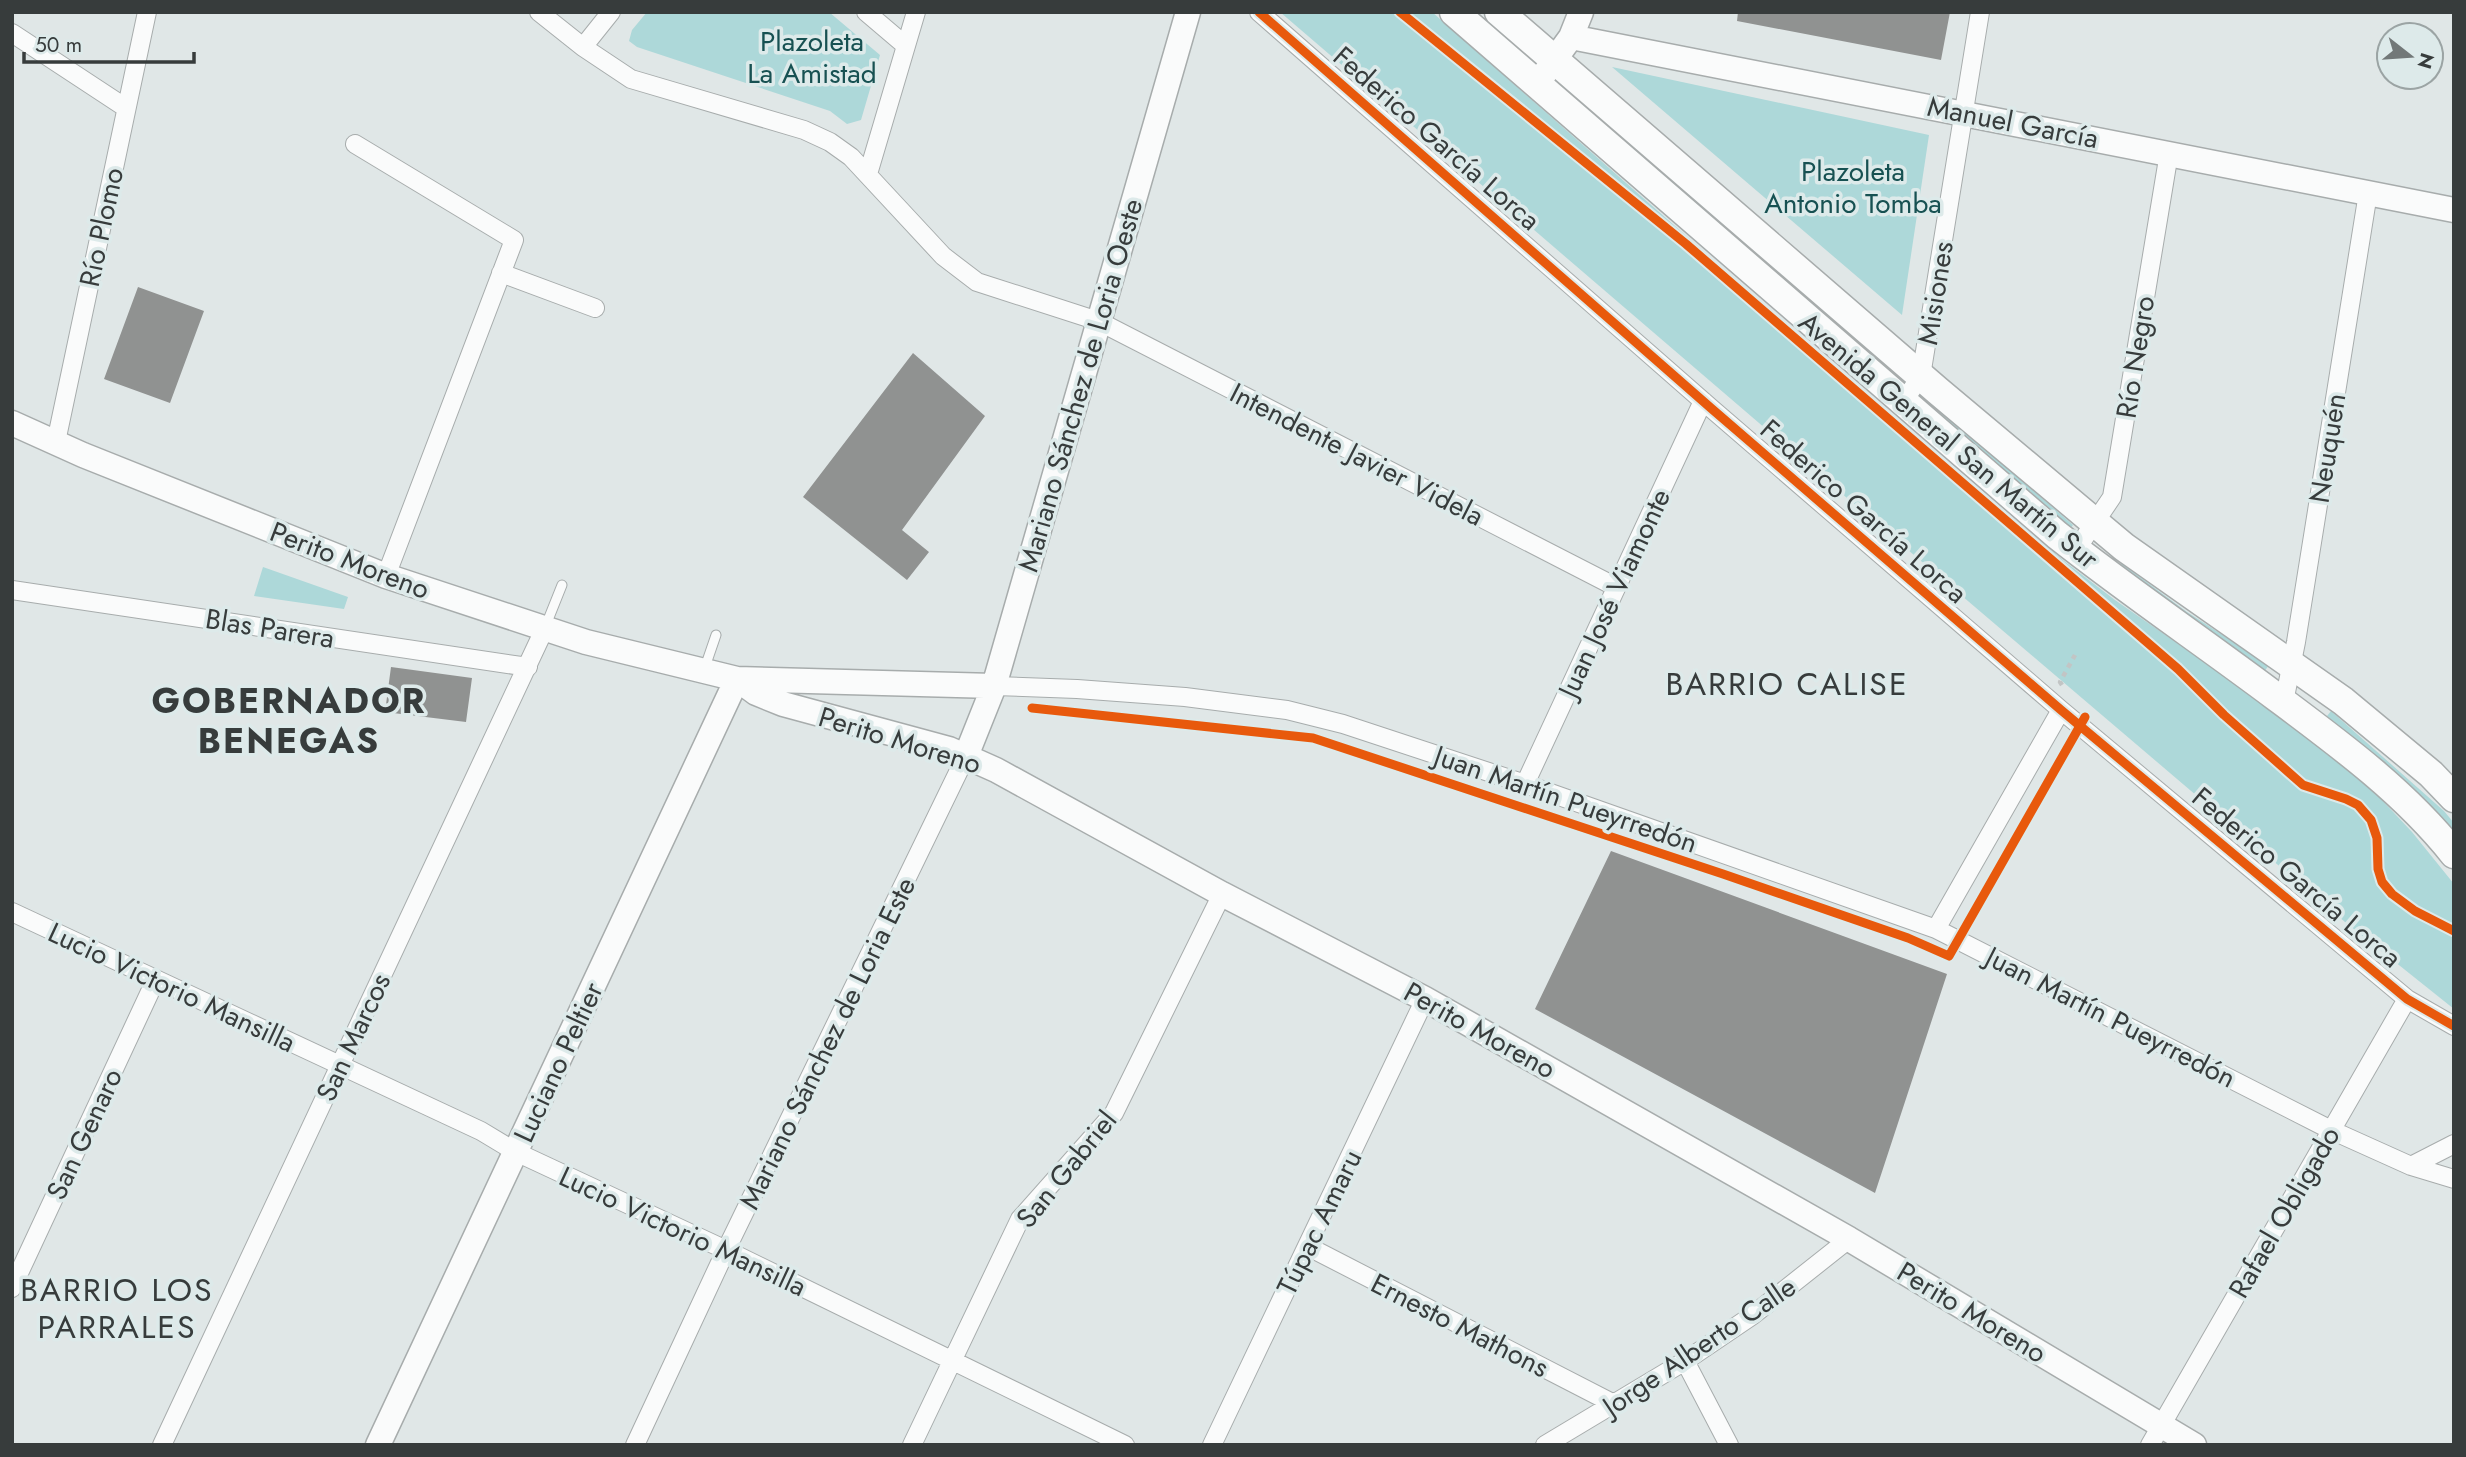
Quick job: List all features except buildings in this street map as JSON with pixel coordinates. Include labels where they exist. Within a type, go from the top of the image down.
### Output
[{"type":"main road","name":"Mariano Sánchez de Loria Oeste","points":[[966,756],[994,686],[1188,12]]},
{"type":"main road","name":"Avenida General San Martín Sur","points":[[1454,12],[2076,550],[2330,737],[2395,792],[2454,854]]},
{"type":"main road","name":"Avenida General San Martín Sur","points":[[1499,12],[1921,376],[2124,547],[2343,701],[2431,774],[2454,798]]},
{"type":"main road","points":[[1537,83],[1571,37],[1581,12]]},
{"type":"main road","name":"Manuel García","points":[[1571,37],[2454,210]]},
{"type":"main road","name":"Perito Moreno","points":[[12,423],[386,576],[544,630],[737,679],[994,686]]},
{"type":"main road","name":"Perito Moreno","points":[[737,679],[756,693],[783,704],[823,717],[932,744],[996,770],[1222,894],[1425,999],[1849,1239],[2156,1435],[2194,1445]]},
{"type":"main road","name":"Luciano Peltier","points":[[378,1445],[737,679]]},
{"type":"street","name":"Río Plomo","points":[[56,442],[147,12]]},
{"type":"street","name":"Intendente Javier Videla","points":[[539,12],[583,47],[632,79],[810,133],[851,157],[943,256],[977,282],[1098,321],[1616,587]]},
{"type":"street","points":[[583,47],[611,12]]},
{"type":"street","points":[[866,12],[906,46]]},
{"type":"street","points":[[868,174],[916,12]]},
{"type":"street","name":"Federico García Lorca","points":[[1259,12],[2060,710],[2407,999],[2454,1026]]},
{"type":"street","name":"Misiones","points":[[1903,402],[1921,376],[1980,12]]},
{"type":"street","points":[[12,33],[127,108]]},
{"type":"street","points":[[355,144],[514,240],[386,576]]},
{"type":"street","name":"Río Negro","points":[[2076,550],[2112,497],[2169,153]]},
{"type":"street","name":"Neuquén","points":[[2284,702],[2368,193]]},
{"type":"street","points":[[501,273],[595,309]]},
{"type":"street","name":"Juan José Viamonte","points":[[1525,784],[1703,401]]},
{"type":"street","name":"Blas Parera","points":[[12,590],[528,667]]},
{"type":"street","name":"San Marcos","points":[[162,1445],[544,630]]},
{"type":"street","name":"Juan Martín Pueyrredón","points":[[994,686],[1185,697],[1287,710],[1343,724],[1525,784],[1936,929],[2331,1130],[2411,1166],[2454,1179]]},
{"type":"street","points":[[1936,929],[2060,710]]},
{"type":"street","name":"Mariano Sánchez de Loria Este","points":[[635,1445],[726,1250],[966,756]]},
{"type":"street","name":"San Gabriel","points":[[912,1445],[1020,1219],[1114,1113],[1222,894]]},
{"type":"street","name":"Lucio Victorio Mansilla","points":[[12,912],[481,1131],[516,1152],[726,1250],[1125,1445]]},
{"type":"street","name":"San Genaro","points":[[12,1288],[156,979]]},
{"type":"street","name":"Túpac Amaru","points":[[1212,1445],[1425,999]]},
{"type":"street","name":"Rafael Obligado","points":[[2156,1435],[2407,999]]},
{"type":"street","points":[[2411,1166],[2454,1144]]},
{"type":"street","name":"Jorge Alberto Calle","points":[[1545,1445],[1685,1361],[1753,1315],[1849,1239]]},
{"type":"street","name":"Ernesto Mathons","points":[[1307,1246],[1614,1404]]},
{"type":"street","points":[[1685,1361],[1729,1445]]},
{"type":"lane","points":[[544,630],[562,585]]},
{"type":"lane","points":[[704,672],[716,635]]},
{"type":"path","points":[[2066,691],[2060,682],[2075,655]]},
{"type":"green space","name":"Plazoleta La Amistad","points":[[647,12],[829,12],[880,55],[861,120],[847,124],[830,111],[637,47],[629,41],[632,30]]},
{"type":"green space","points":[[1280,12],[1432,12],[1885,411],[2064,561],[2115,600],[2269,707],[2337,760],[2381,799],[2454,884],[2454,1009],[2345,922]]},
{"type":"green space","name":"Plazoleta Antonio Tomba","points":[[1612,67],[1929,135],[1902,315]]},
{"type":"green space","points":[[1588,102],[1893,366],[1889,370],[1849,333],[1842,334],[1581,108]]},
{"type":"green space","points":[[1933,404],[2073,525],[2070,529],[2030,491],[2023,492],[1928,410]]},
{"type":"green space","points":[[2121,563],[2187,612],[2269,665],[2264,672],[2117,568]]},
{"type":"green space","points":[[263,567],[348,597],[344,609],[254,596]]},
{"type":"green space","points":[[2331,711],[2444,811],[2454,823],[2454,834],[2327,716]]},
{"type":"cycle path","points":[[1259,12],[2061,710],[2407,999],[2454,1026]]},
{"type":"cycle path","points":[[1400,12],[1686,244],[2178,669],[2224,715],[2303,785],[2358,805],[2371,820],[2377,838],[2378,869],[2382,882],[2392,894],[2415,911],[2454,931]]},
{"type":"cycle path","points":[[1032,708],[1313,738],[1723,874],[1908,938],[1949,956],[2085,717]]},
{"type":"district","name":"BARRIO CALISE","points":[[1787,684]]},
{"type":"district","name":"GOBERNADOR BENEGAS","points":[[289,721]]},
{"type":"district","name":"BARRIO LOS PARRALES","points":[[117,1308]]}]
